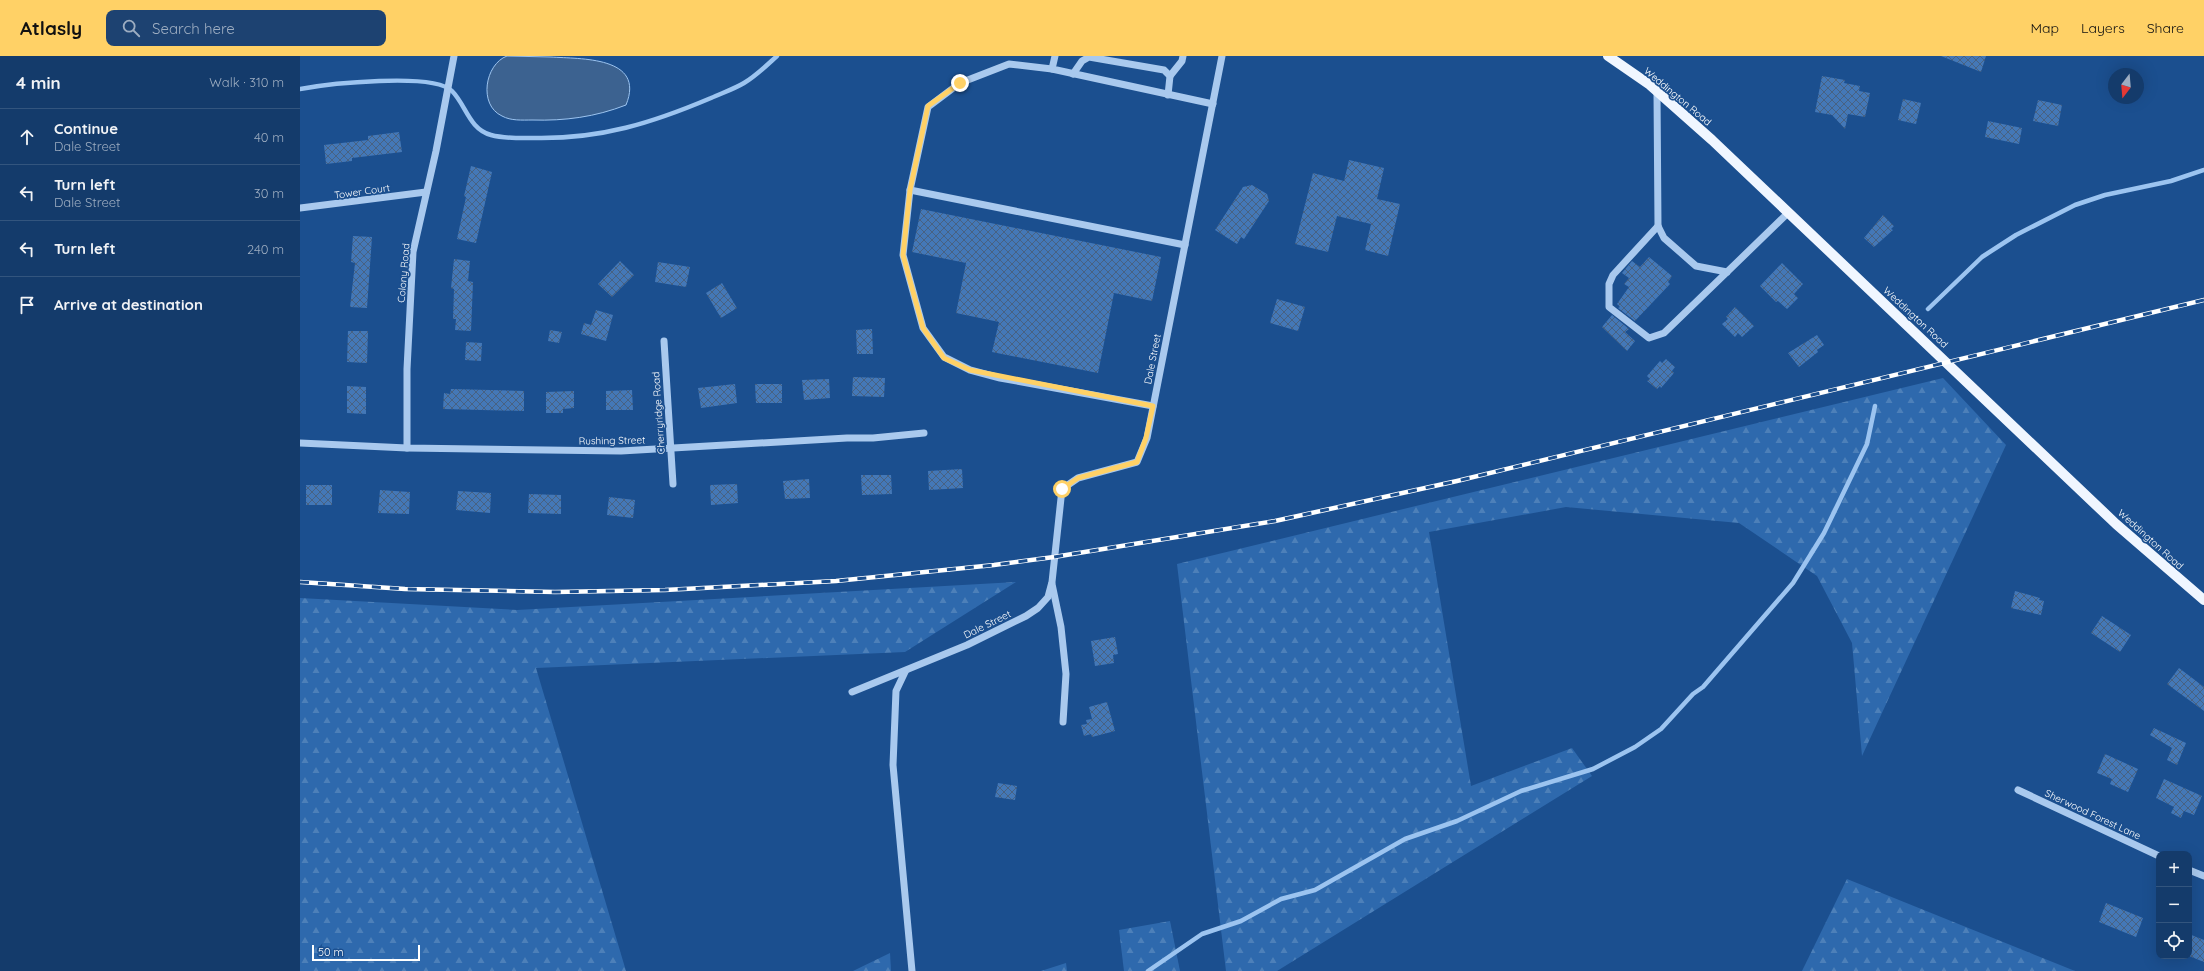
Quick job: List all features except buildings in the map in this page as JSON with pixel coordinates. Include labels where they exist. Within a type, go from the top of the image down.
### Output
[{"type":"main road","name":"Weddington Road","points":[[1608,56],[1650,85],[1656,93],[1712,140],[2116,524],[2204,600]]},
{"type":"street","name":"Colony Road","points":[[407,448],[407,369],[413,252],[436,152],[454,56]]},
{"type":"street","points":[[1052,69],[1055,56]]},
{"type":"street","points":[[1073,74],[1082,61],[1089,56],[1164,70],[1170,76]]},
{"type":"street","points":[[1168,95],[1170,76],[1182,61],[1183,56]]},
{"type":"street","name":"Dale Street","points":[[852,692],[905,672],[968,645],[1026,616],[1038,608],[1048,596],[1052,582],[1062,489],[1078,478],[1137,462],[1146,438],[1153,406],[1222,56]]},
{"type":"street","points":[[1153,406],[1000,378],[970,370],[944,358],[923,328],[903,255],[910,190],[928,106],[960,83],[1009,64],[1052,69],[1213,104]]},
{"type":"street","points":[[1656,93],[1658,226],[1664,238],[1696,266],[1727,272]]},
{"type":"street","points":[[910,190],[1185,245]]},
{"type":"street","name":"Tower Court","points":[[300,208],[426,192]]},
{"type":"street","points":[[1658,226],[1612,275],[1609,284],[1609,307],[1649,338],[1664,333],[1789,212]]},
{"type":"street","name":"Cherryridge Road","points":[[664,341],[673,484]]},
{"type":"street","name":"Rushing Street","points":[[300,442],[407,448],[621,451],[924,434]]},
{"type":"street","points":[[1052,582],[1061,627],[1066,674],[1063,722]]},
{"type":"street","points":[[905,672],[896,691],[893,765],[912,971]]},
{"type":"street","name":"Sherwood Forest Lane","points":[[2018,790],[2156,855]]},
{"type":"street","points":[[2192,871],[2204,876]]},
{"type":"green space","points":[[1943,378],[2006,445],[1862,756],[1852,643],[1817,576],[1739,523],[1566,507],[1429,532],[1471,786],[1572,748],[1592,776],[1277,971],[1226,971],[1177,564]]},
{"type":"green space","points":[[1016,582],[905,652],[536,668],[626,971],[300,971],[300,598],[517,610]]},
{"type":"green space","points":[[1847,879],[2075,971],[1802,971]]},
{"type":"green space","points":[[1170,921],[1180,971],[1124,971],[1119,930]]},
{"type":"green space","points":[[890,953],[891,971],[853,971]]},
{"type":"green space","points":[[1066,963],[1067,971],[1041,971]]},
{"type":"shaded area","points":[[507,56],[578,58],[607,63],[619,69],[627,77],[630,89],[626,105],[603,113],[568,119],[520,120],[505,118],[494,111],[487,94],[487,85],[489,76],[494,67],[499,60]]},
{"type":"waterway","points":[[300,89],[355,82],[379,81],[424,82],[441,85],[452,91],[468,116],[478,128],[484,132],[507,138],[560,138],[582,136],[626,128],[668,115],[744,83],[757,74],[777,56]]},
{"type":"waterway","points":[[1928,309],[1982,257],[2016,235],[2075,205],[2105,195],[2171,181],[2204,170]]},
{"type":"waterway","points":[[1148,971],[1202,934],[1241,921],[1281,899],[1315,890],[1405,839],[1457,821],[1521,791],[1593,769],[1635,747],[1661,729],[1693,694],[1703,687],[1793,583],[1824,533],[1867,444],[1875,406]]},
{"type":"railway","points":[[300,582],[405,589],[555,592],[665,590],[836,581],[994,565],[1054,557],[1275,521],[1457,481],[2204,300]]},
{"type":"route","points":[[960,83],[928,106],[910,190],[903,255],[908,280],[923,328],[944,358],[970,370],[1000,378],[1153,406],[1146,438],[1137,462],[1078,478],[1062,489]]}]
